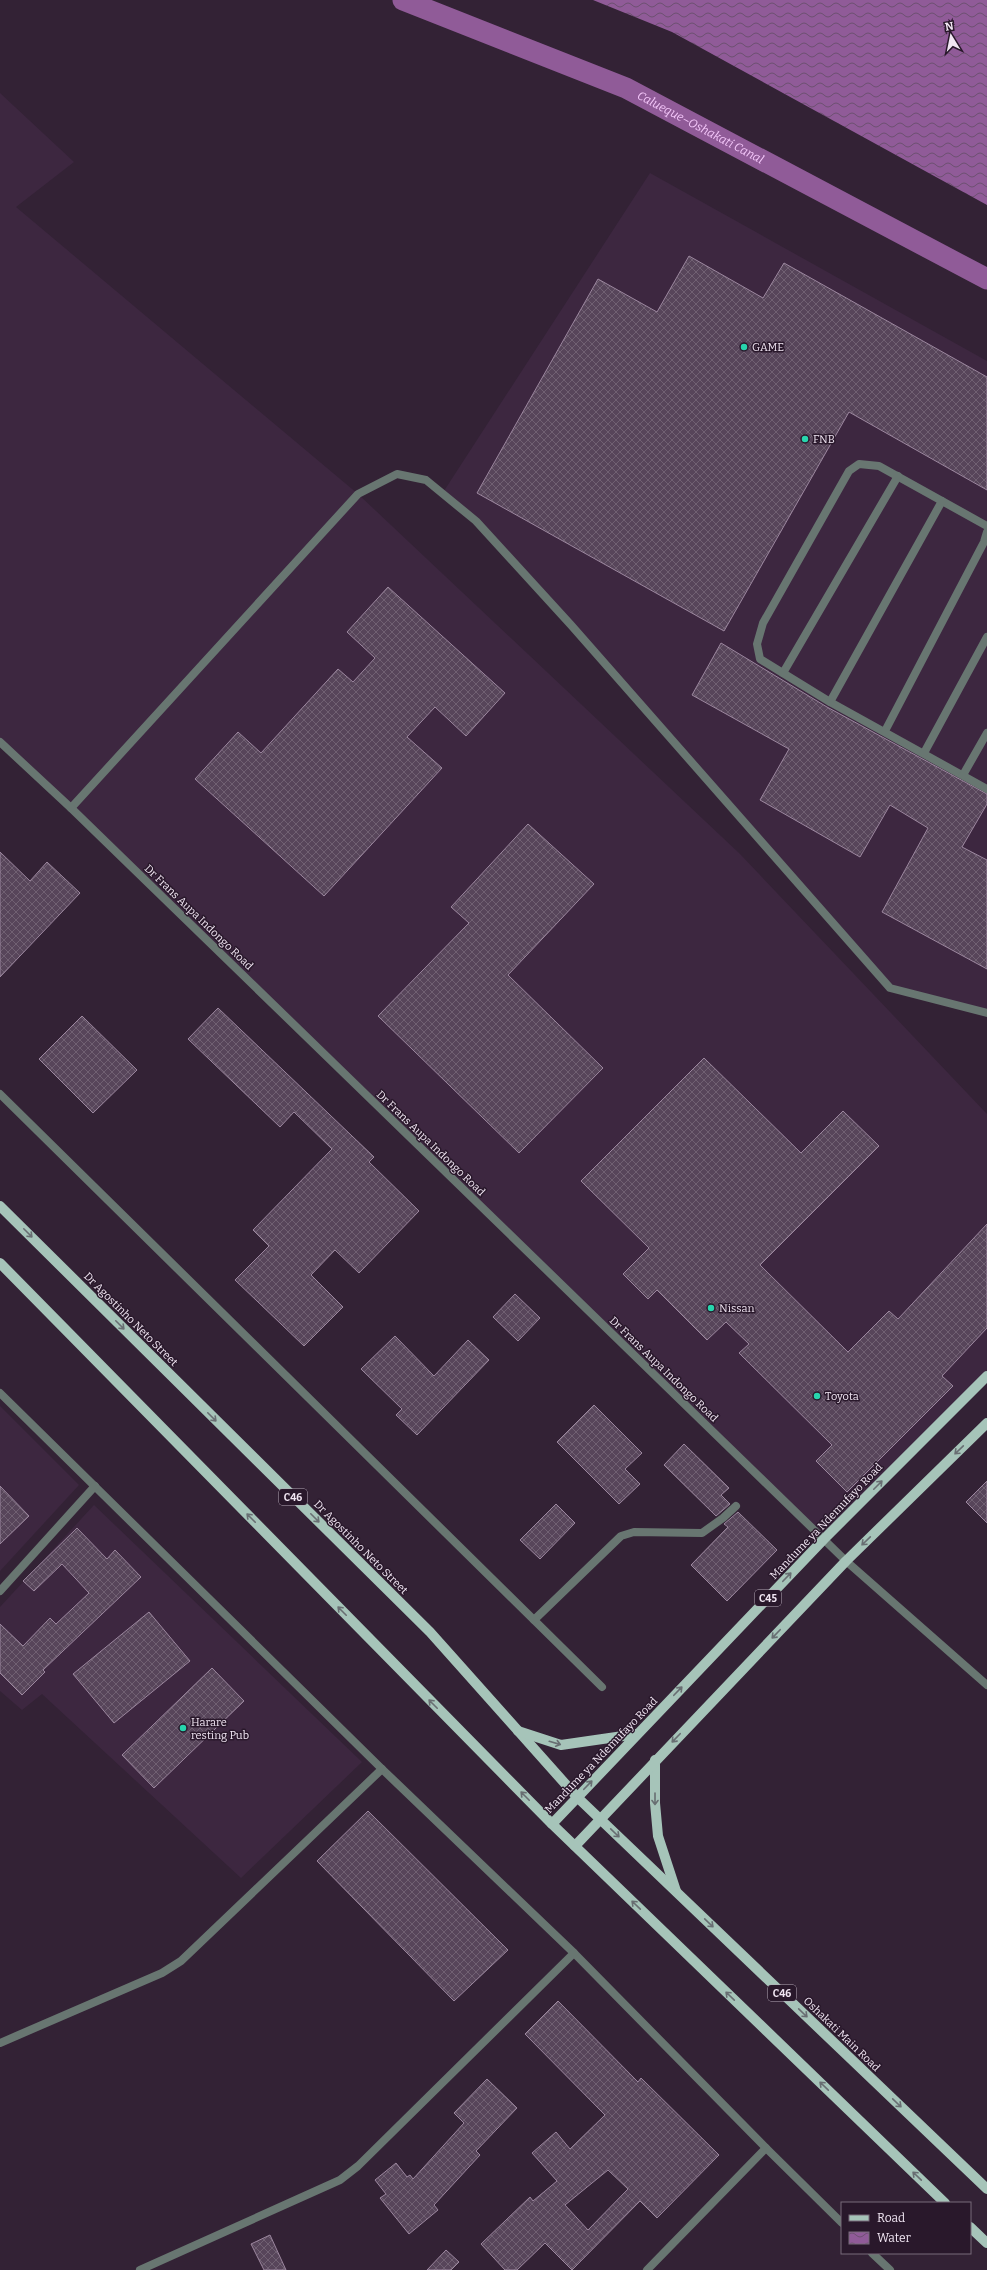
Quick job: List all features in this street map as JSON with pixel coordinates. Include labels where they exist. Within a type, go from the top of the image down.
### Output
[{"type":"main road","name":"Dr Agostinho Neto Street","points":[[0,1207],[430,1632],[577,1797]]},
{"type":"main road","points":[[0,1263],[552,1824],[944,2202]]},
{"type":"main road","name":"Mandume ya Ndemufayo Road","points":[[552,1824],[824,1539],[987,1376]]},
{"type":"main road","name":"C45","points":[[575,1846],[599,1818],[846,1561],[987,1423]]},
{"type":"main road","points":[[518,1731],[561,1745],[638,1734]]},
{"type":"main road","points":[[655,1760],[655,1803],[658,1836],[676,1892]]},
{"type":"main road","name":"Oshakati Main Road","points":[[577,1797],[987,2189]]},
{"type":"main road","points":[[971,2228],[987,2243]]},
{"type":"street","points":[[987,526],[879,466],[859,464],[849,471],[763,623],[757,644],[760,659],[830,702],[885,731],[987,789]]},
{"type":"street","points":[[71,808],[358,494],[396,474],[426,480],[476,521],[576,631],[890,988],[987,1012]]},
{"type":"street","points":[[783,673],[898,476]]},
{"type":"street","points":[[830,702],[942,500]]},
{"type":"street","points":[[885,731],[980,549],[987,532]]},
{"type":"street","points":[[924,753],[987,637]]},
{"type":"street","points":[[963,775],[987,733]]},
{"type":"street","name":"Dr Frans Aupa Indongo Road","points":[[0,742],[71,808],[846,1561],[987,1685]]},
{"type":"street","points":[[0,1094],[602,1686]]},
{"type":"street","points":[[0,1393],[382,1769],[574,1953],[841,2222]]},
{"type":"street","points":[[0,1591],[95,1486]]},
{"type":"street","points":[[534,1620],[621,1536],[634,1532],[702,1533],[723,1518],[736,1506]]},
{"type":"street","points":[[1,2041],[162,1973],[181,1961],[382,1769]]},
{"type":"street","points":[[140,2270],[340,2180],[358,2166],[574,1953]]},
{"type":"street","points":[[647,2270],[766,2148]]},
{"type":"street","points":[[873,2254],[890,2270]]},
{"type":"shaded area","points":[[0,93],[74,162],[16,207],[358,494],[740,854],[987,1114],[987,1376],[824,1539],[0,742]]},
{"type":"shaded area","points":[[650,173],[987,361],[987,1013],[890,988],[476,521],[442,494]]},
{"type":"shaded area","points":[[0,1406],[79,1485],[0,1571]]},
{"type":"shaded area","points":[[94,1505],[362,1762],[241,1878],[42,1694],[22,1710],[0,1691],[0,1607]]},
{"type":"water","points":[[593,0],[987,0],[987,205],[672,32]]},
{"type":"building","points":[[689,256],[763,298],[784,263],[987,377],[987,490],[849,412],[724,631],[477,493],[598,279],[657,312]]},
{"type":"building","points":[[388,587],[505,693],[466,736],[435,707],[407,737],[442,768],[324,896],[195,779],[238,732],[261,753],[338,669],[353,682],[375,658],[347,632]]},
{"type":"building","points":[[721,643],[827,707],[987,794],[987,804],[962,847],[987,860],[987,969],[882,912],[928,828],[890,805],[860,857],[760,800],[789,749],[692,695]]},
{"type":"building","points":[[528,824],[594,884],[508,975],[603,1068],[519,1153],[378,1016],[469,923],[451,907]]},
{"type":"building","points":[[0,852],[30,881],[47,862],[80,893],[0,977]]},
{"type":"building","points":[[218,1008],[374,1157],[369,1162],[419,1211],[359,1273],[335,1250],[311,1275],[343,1307],[304,1346],[235,1280],[269,1246],[253,1230],[332,1149],[294,1112],[280,1127],[188,1039]]},
{"type":"building","points":[[82,1016],[137,1070],[93,1113],[39,1059]]},
{"type":"building","points":[[704,1058],[801,1153],[843,1111],[879,1146],[760,1265],[848,1352],[889,1311],[898,1319],[987,1224],[987,1328],[942,1376],[953,1386],[847,1492],[816,1461],[832,1445],[739,1353],[749,1344],[726,1322],[707,1340],[657,1290],[648,1299],[623,1274],[649,1248],[581,1181]]},
{"type":"building","points":[[515,1294],[540,1318],[518,1341],[493,1317]]},
{"type":"building","points":[[395,1336],[434,1376],[468,1340],[489,1360],[417,1435],[396,1415],[402,1409],[361,1369]]},
{"type":"building","points":[[594,1405],[642,1453],[625,1469],[640,1484],[619,1504],[557,1442]]},
{"type":"building","points":[[684,1444],[729,1488],[721,1495],[730,1504],[716,1516],[664,1465]]},
{"type":"building","points":[[987,1481],[987,1523],[966,1502]]},
{"type":"building","points":[[0,1486],[29,1516],[0,1544]]},
{"type":"building","points":[[556,1504],[575,1523],[540,1559],[520,1540]]},
{"type":"building","points":[[738,1512],[777,1550],[727,1601],[691,1565],[728,1527],[724,1524]]},
{"type":"building","points":[[77,1528],[107,1559],[115,1550],[141,1577],[43,1670],[45,1672],[22,1695],[0,1673],[0,1624],[23,1646],[50,1618],[56,1624],[89,1593],[62,1564],[34,1591],[23,1581]]},
{"type":"building","points":[[149,1612],[190,1661],[114,1723],[73,1674]]},
{"type":"building","name":"Harare resting Pub","points":[[212,1668],[244,1701],[154,1788],[122,1755]]},
{"type":"building","points":[[368,1811],[508,1950],[454,2001],[317,1861]]},
{"type":"building","points":[[558,2001],[638,2082],[641,2078],[719,2155],[657,2218],[640,2201],[572,2270],[545,2243],[517,2270],[505,2270],[481,2244],[530,2197],[533,2201],[557,2181],[532,2153],[556,2132],[570,2149],[605,2115],[525,2034]],"holes":[[[608,2170],[628,2189],[588,2230],[565,2205]]]},
{"type":"building","points":[[487,2079],[517,2108],[476,2151],[480,2155],[434,2205],[438,2210],[409,2234],[380,2198],[386,2194],[375,2180],[396,2163],[407,2177],[410,2175],[413,2179],[464,2123],[454,2113]]},
{"type":"building","points":[[270,2235],[286,2270],[264,2270],[251,2244]]},
{"type":"building","points":[[446,2250],[459,2262],[451,2270],[427,2270]]},
{"type":"waterway","name":"Calueque–Oshakati Canal","points":[[403,0],[626,88],[987,279]]},
{"type":"place","name":"GAME","points":[[744,347]]},
{"type":"place","name":"FNB","points":[[805,439]]},
{"type":"place","name":"Nissan","points":[[711,1308]]},
{"type":"place","name":"Toyota","points":[[817,1396]]},
{"type":"place","name":"Harare resting Pub","points":[[183,1728]]}]
